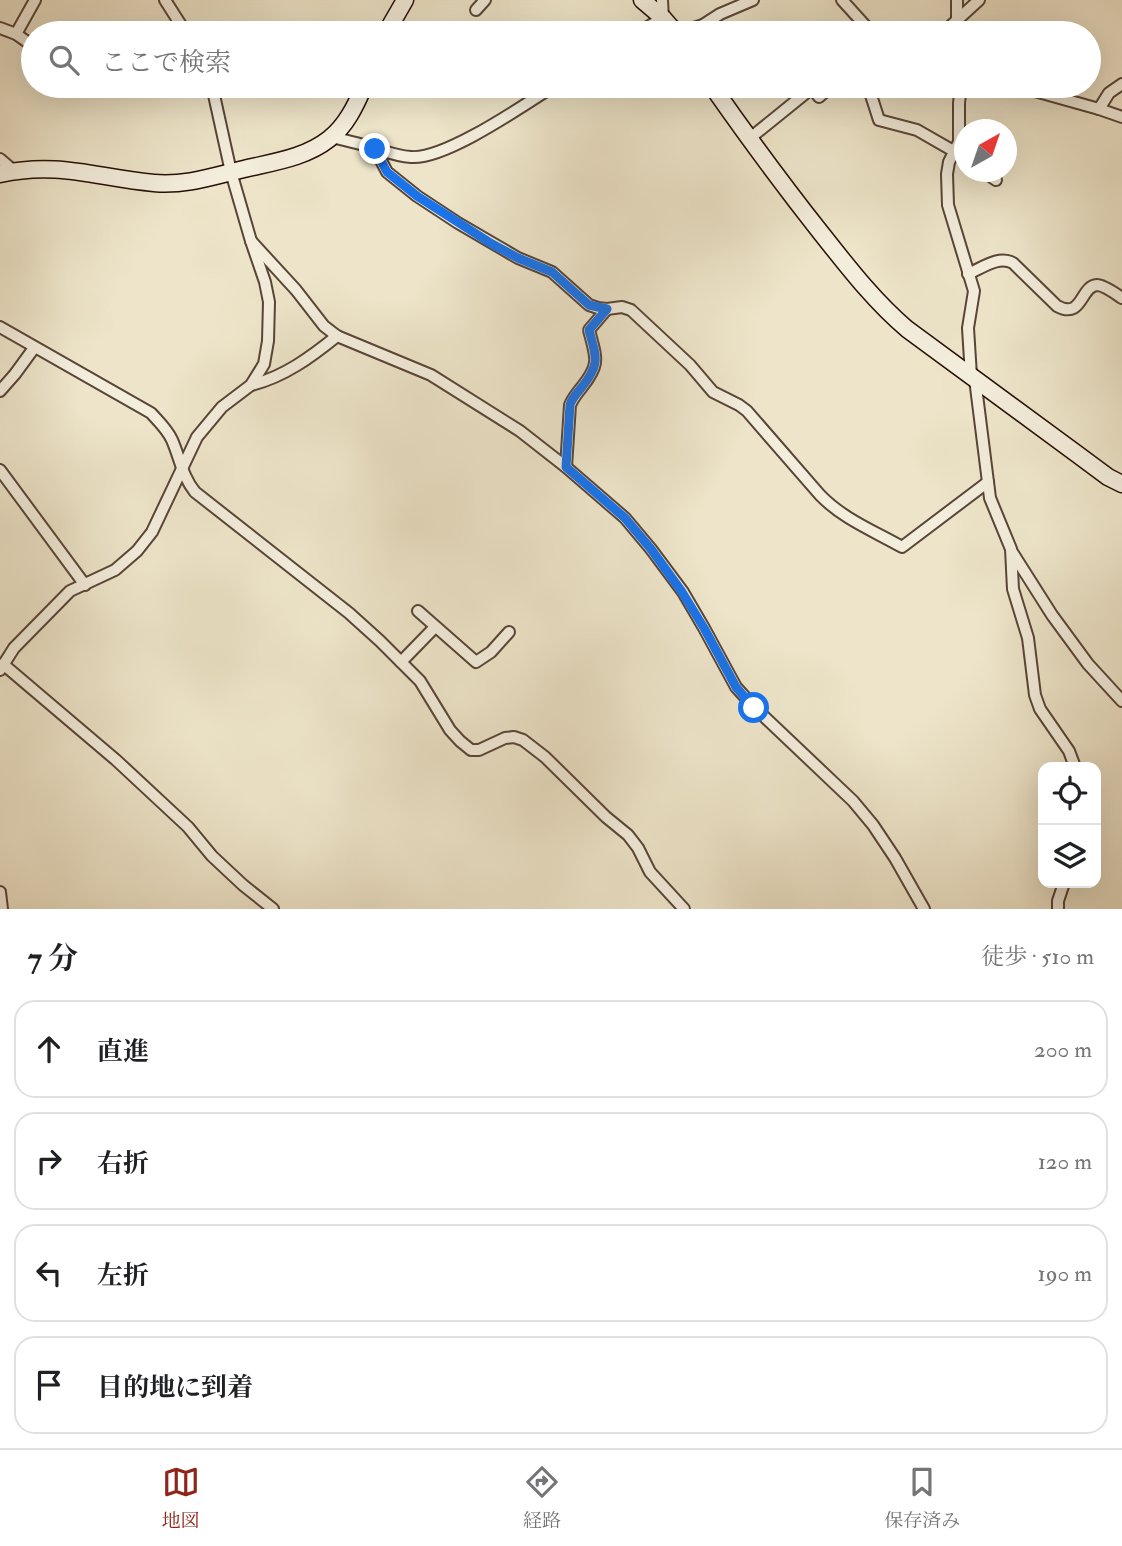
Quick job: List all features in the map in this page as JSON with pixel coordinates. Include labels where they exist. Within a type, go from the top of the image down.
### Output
[{"type":"street","points":[[23,21],[35,0]]},
{"type":"street","points":[[165,0],[178,21]]},
{"type":"street","points":[[393,21],[405,0]]},
{"type":"street","points":[[477,10],[485,0]]},
{"type":"street","points":[[642,0],[665,21]]},
{"type":"street","points":[[662,0],[669,21]]},
{"type":"street","points":[[710,21],[753,0]]},
{"type":"street","points":[[842,0],[861,21]]},
{"type":"street","points":[[957,0],[957,20]]},
{"type":"street","points":[[957,20],[979,0]]},
{"type":"street","points":[[16,34],[21,25]]},
{"type":"street","points":[[0,28],[21,38]]},
{"type":"street","points":[[1099,108],[1109,93],[1122,84]]},
{"type":"street","points":[[215,98],[231,172],[269,302],[270,322],[264,364],[251,385],[222,407],[197,436],[152,532],[137,551],[116,570],[70,591],[14,648],[2,667],[116,761],[188,827],[212,856],[273,909]]},
{"type":"street","points":[[0,159],[7,173],[39,168],[69,169],[155,183],[202,180],[296,156],[316,148],[332,137],[349,116],[358,98]]},
{"type":"street","points":[[332,137],[412,158],[434,154],[496,122],[535,98]]},
{"type":"street","points":[[720,98],[786,188],[867,291],[907,329],[1108,477],[1122,484]]},
{"type":"street","points":[[749,139],[800,98]]},
{"type":"street","points":[[872,98],[879,120],[917,130],[954,151]]},
{"type":"street","points":[[959,119],[960,98]]},
{"type":"street","points":[[1062,98],[1122,117]]},
{"type":"street","points":[[375,149],[387,172],[417,196],[492,244],[552,272],[589,305],[631,310],[690,365],[713,392],[747,411],[832,508],[845,517],[902,547],[988,482]]},
{"type":"street","points":[[954,158],[949,162],[947,174],[948,205],[974,290],[968,328],[990,498],[1011,549],[1052,615],[1088,664],[1122,701]]},
{"type":"street","points":[[251,241],[296,290],[324,326],[337,337],[430,375],[520,431],[625,518],[688,601],[736,687],[754,708],[853,801],[895,858],[924,909]]},
{"type":"street","points":[[968,274],[1000,259],[1007,260],[1064,310],[1076,306],[1095,285],[1100,285],[1122,298]]},
{"type":"street","points":[[566,467],[570,405],[595,368],[596,358],[589,330],[607,309]]},
{"type":"street","points":[[0,327],[151,413],[163,425],[172,440],[188,483],[195,492],[349,613],[380,641],[420,681],[450,730],[460,741],[471,750],[479,750],[505,738],[523,740],[545,757],[628,835],[650,872],[684,909]]},
{"type":"street","points":[[251,385],[267,382],[307,359],[337,337]]},
{"type":"street","points":[[0,391],[34,348]]},
{"type":"street","points":[[0,470],[85,585]]},
{"type":"street","points":[[1011,549],[1013,589],[1028,638],[1035,695],[1040,709],[1069,751],[1073,762]]},
{"type":"street","points":[[418,611],[476,662],[491,652],[509,632]]},
{"type":"street","points":[[401,662],[435,626]]},
{"type":"street","points":[[1058,909],[1062,888]]},
{"type":"street","points":[[0,892],[2,909]]},
{"type":"route","points":[[375,149],[387,172],[417,196],[492,244],[552,272],[589,305],[607,309],[589,330],[596,358],[595,368],[570,405],[566,467],[625,518],[651,549],[682,592],[736,687],[754,708]]}]
